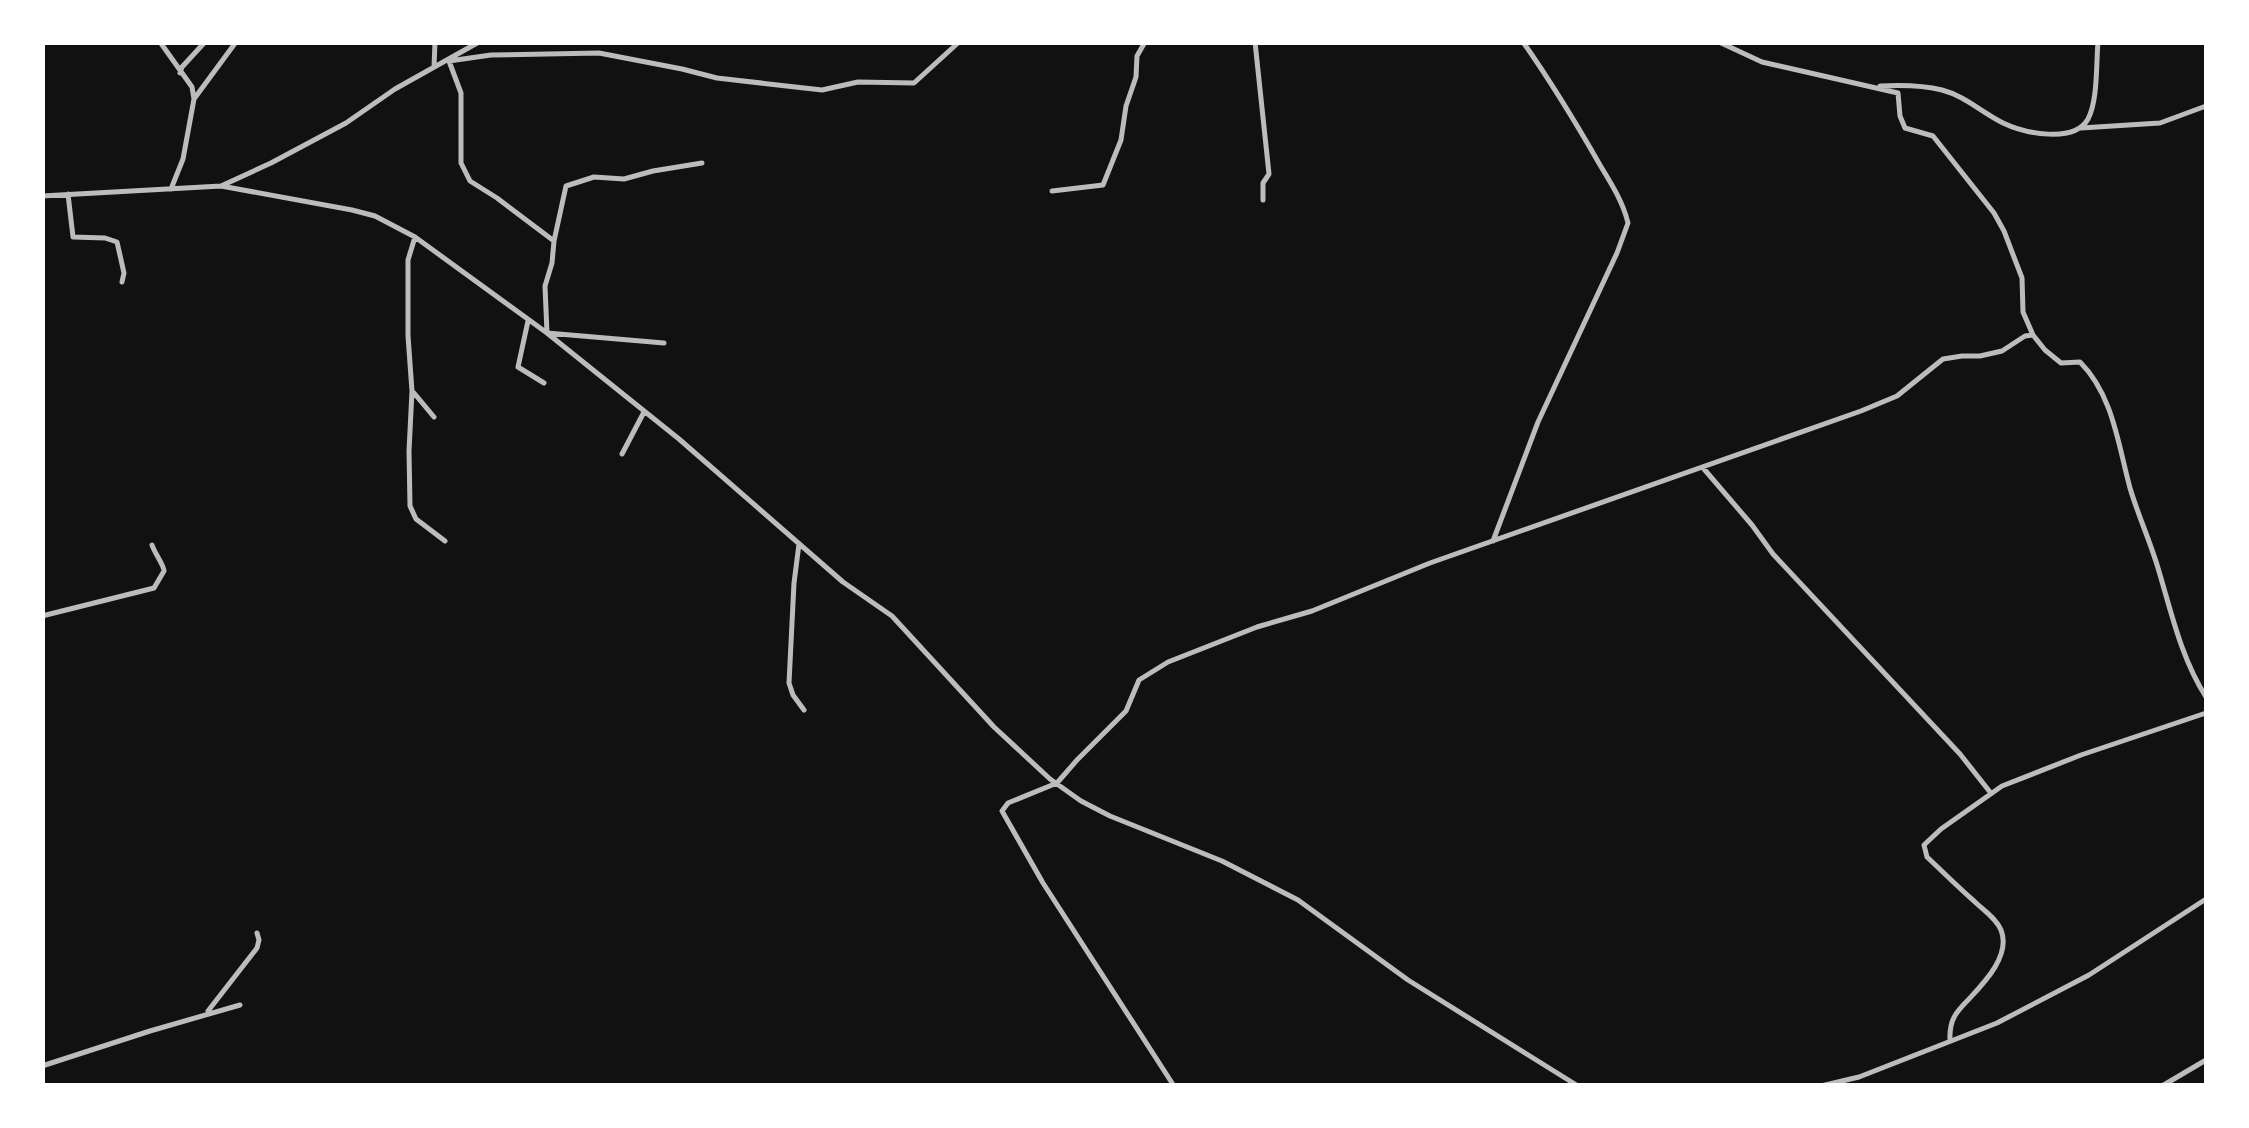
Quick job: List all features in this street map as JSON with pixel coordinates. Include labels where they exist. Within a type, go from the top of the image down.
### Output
[{"type":"street","points":[[160,42],[192,87],[194,99],[183,159],[171,189]]},
{"type":"street","points":[[180,73],[204,42]]},
{"type":"street","points":[[194,99],[236,42]]},
{"type":"street","points":[[434,67],[436,42]]},
{"type":"street","points":[[221,186],[346,123],[479,42]]},
{"type":"street","points":[[449,61],[599,53],[718,78],[822,90],[858,82],[914,83],[960,42]]},
{"type":"street","points":[[1052,191],[1103,185],[1121,140],[1138,56],[1146,42]]},
{"type":"street","points":[[1255,42],[1269,174],[1263,183],[1263,200]]},
{"type":"street","points":[[1492,541],[1538,422],[1628,222],[1584,136],[1523,42]]},
{"type":"street","points":[[1719,42],[1762,62],[1898,93],[1900,116],[1906,128],[1934,136],[1994,213],[2022,278],[2023,312],[2033,335],[2061,363],[2080,362],[2102,390],[2172,620],[2206,697]]},
{"type":"street","points":[[1872,87],[1899,85],[1941,90],[1962,97],[2004,124],[2045,134],[2070,134],[2081,128],[2093,106],[2098,42]]},
{"type":"street","points":[[449,61],[461,93],[460,163],[470,181],[554,241]]},
{"type":"street","points":[[2081,128],[2160,122],[2206,106]]},
{"type":"street","points":[[548,334],[545,286],[566,186],[594,177],[624,179],[702,163]]},
{"type":"street","points":[[43,197],[221,186],[364,213],[415,237],[548,334],[692,450],[843,582],[892,616],[994,727],[1057,783],[1110,816],[1222,861],[1298,900],[1408,980],[1578,1086]]},
{"type":"street","points":[[68,194],[73,237],[114,239],[124,273],[122,282]]},
{"type":"street","points":[[415,237],[408,260],[410,506],[416,519],[445,540]]},
{"type":"street","points":[[528,321],[518,366],[544,383]]},
{"type":"street","points":[[548,334],[664,343]]},
{"type":"street","points":[[1174,1086],[1002,811],[1008,803],[1057,783],[1126,711],[1138,680],[1168,662],[1257,628],[1312,612],[1492,541],[1860,411],[1897,396],[1943,360],[2002,350],[2033,335]]},
{"type":"street","points":[[412,391],[434,417]]},
{"type":"street","points":[[622,454],[644,412]]},
{"type":"street","points":[[1703,468],[1773,554],[1948,741],[1990,792]]},
{"type":"street","points":[[799,544],[789,683],[804,710]]},
{"type":"street","points":[[42,616],[154,588],[164,571],[152,545]]},
{"type":"street","points":[[1950,1040],[1953,1017],[1996,966],[2002,933],[1990,916],[1928,857],[1924,845],[1990,792],[2018,778],[2206,713]]},
{"type":"street","points":[[1821,1086],[1859,1077],[1986,1028],[2065,988],[2206,898]]},
{"type":"street","points":[[206,1014],[257,948],[257,933]]},
{"type":"street","points":[[42,1066],[240,1005]]},
{"type":"street","points":[[2162,1086],[2206,1060]]}]
